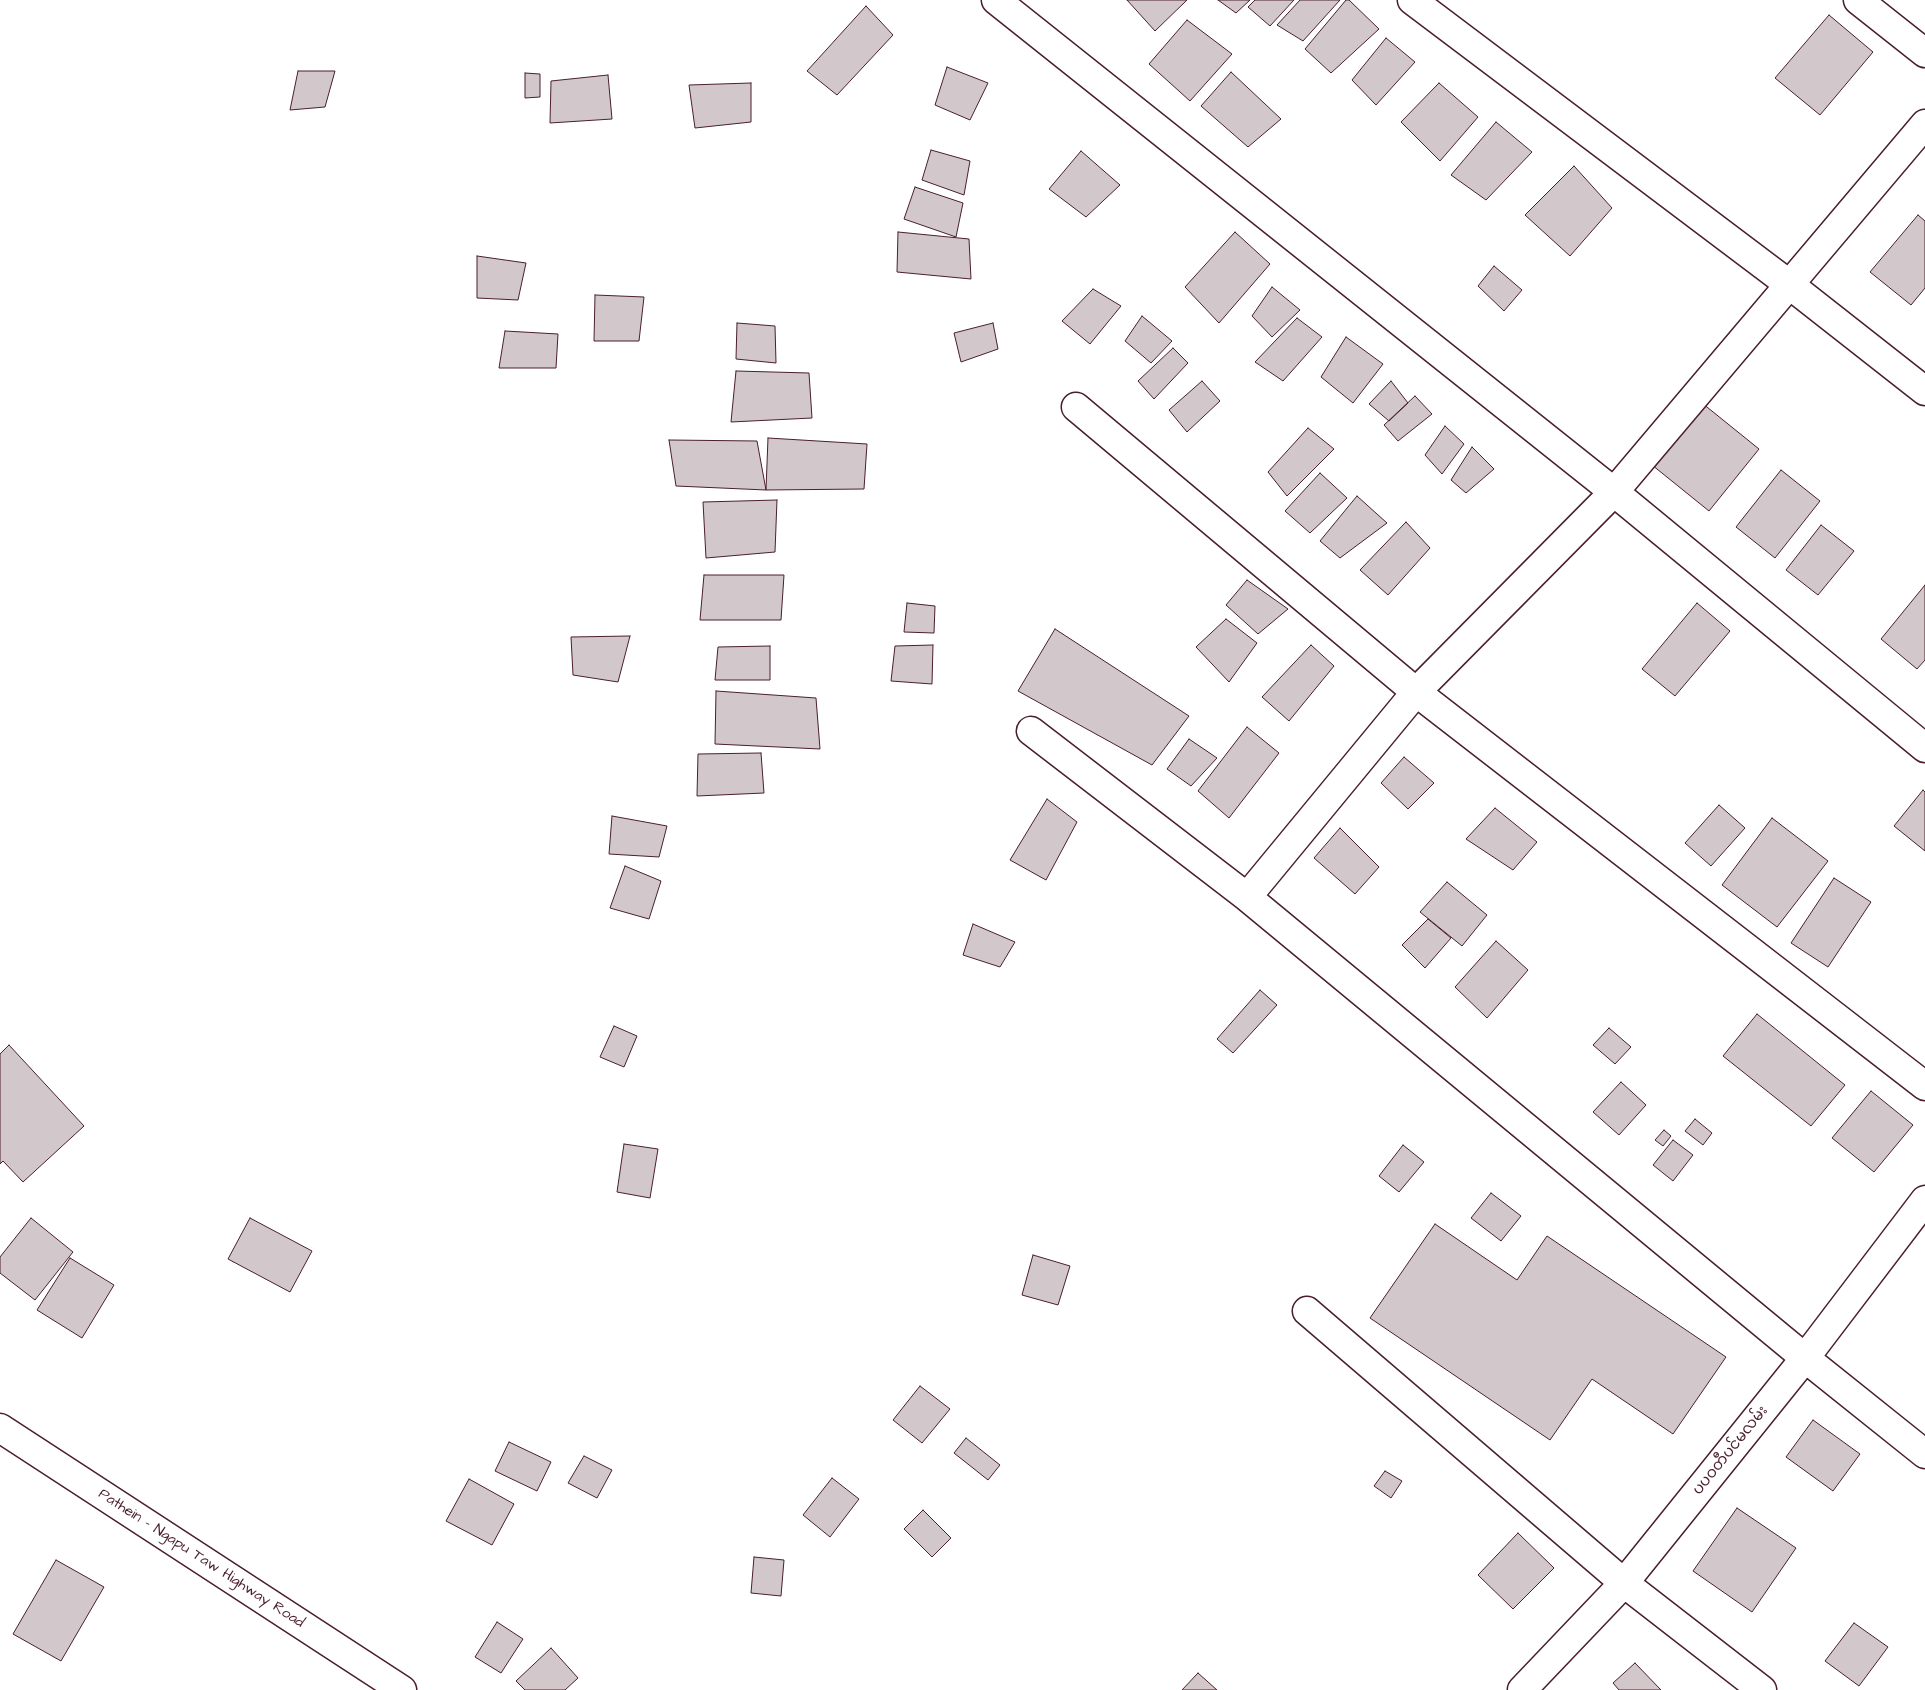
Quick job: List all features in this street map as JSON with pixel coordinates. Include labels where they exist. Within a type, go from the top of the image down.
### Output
[{"type":"street","points":[[996,0],[1614,492],[1925,748]]},
{"type":"street","points":[[1412,0],[1790,285],[1925,392]]},
{"type":"street","points":[[1858,0],[1925,53]]},
{"type":"street","points":[[1247,897],[1416,692],[1614,492],[1925,124]]},
{"type":"street","points":[[1076,407],[1416,692],[1925,1086]]},
{"type":"street","points":[[1030,731],[1247,897],[1805,1358],[1925,1454]]},
{"type":"street","name":"ပပဝတီပင်မလမ်း","points":[[1522,1690],[1624,1583],[1805,1358],[1925,1200]]},
{"type":"street","points":[[1307,1312],[1624,1583],[1762,1690]]},
{"type":"street","name":"Pathein - Ngapu Taw Highway Road","points":[[0,1428],[402,1690]]},
{"type":"building","points":[[1127,0],[1187,0],[1155,31]]},
{"type":"building","points":[[1218,0],[1250,0],[1236,13]]},
{"type":"building","points":[[1255,0],[1294,0],[1270,26],[1248,7]]},
{"type":"building","points":[[1300,0],[1340,0],[1303,41],[1277,25]]},
{"type":"building","points":[[1346,0],[1349,0],[1379,29],[1331,73],[1305,49]]},
{"type":"building","points":[[866,6],[893,35],[837,95],[807,71]]},
{"type":"building","points":[[1829,15],[1873,52],[1820,115],[1775,78]]},
{"type":"building","points":[[1187,20],[1232,54],[1190,101],[1149,64]]},
{"type":"building","points":[[1386,38],[1415,62],[1376,105],[1352,80]]},
{"type":"building","points":[[947,67],[988,83],[970,120],[935,105]]},
{"type":"building","points":[[298,71],[335,71],[325,107],[290,110]]},
{"type":"building","points":[[1231,72],[1281,119],[1248,147],[1201,106]]},
{"type":"building","points":[[525,73],[540,74],[540,97],[525,98]]},
{"type":"building","points":[[608,75],[612,119],[550,123],[551,81]]},
{"type":"building","points":[[751,83],[751,122],[695,128],[689,85]]},
{"type":"building","points":[[1439,83],[1478,117],[1440,161],[1401,122]]},
{"type":"building","points":[[1496,122],[1532,152],[1486,200],[1451,175]]},
{"type":"building","points":[[931,150],[970,161],[964,195],[922,180]]},
{"type":"building","points":[[1081,151],[1120,185],[1086,217],[1049,189]]},
{"type":"building","points":[[1574,166],[1612,208],[1570,256],[1525,215]]},
{"type":"building","points":[[915,187],[963,203],[956,237],[904,219]]},
{"type":"building","points":[[1918,215],[1925,221],[1925,288],[1911,305],[1870,272]]},
{"type":"building","points":[[898,232],[969,239],[971,279],[897,272]]},
{"type":"building","points":[[1235,232],[1270,264],[1219,323],[1185,287]]},
{"type":"building","points":[[477,256],[526,263],[518,300],[477,298]]},
{"type":"building","points":[[1494,266],[1522,290],[1504,311],[1478,286]]},
{"type":"building","points":[[1272,287],[1300,310],[1272,337],[1252,316]]},
{"type":"building","points":[[1093,289],[1121,306],[1090,344],[1062,321]]},
{"type":"building","points":[[595,295],[644,297],[639,341],[594,341]]},
{"type":"building","points":[[1142,316],[1172,341],[1151,363],[1125,341]]},
{"type":"building","points":[[1297,318],[1322,337],[1283,381],[1255,362]]},
{"type":"building","points":[[737,323],[775,326],[776,363],[736,359]]},
{"type":"building","points":[[993,323],[998,349],[961,362],[954,333]]},
{"type":"building","points":[[505,331],[558,334],[556,368],[499,368]]},
{"type":"building","points":[[1346,337],[1383,364],[1353,403],[1321,377]]},
{"type":"building","points":[[1173,348],[1188,363],[1154,399],[1138,381]]},
{"type":"building","points":[[736,371],[809,373],[812,418],[731,422]]},
{"type":"building","points":[[1202,381],[1220,401],[1187,432],[1169,410]]},
{"type":"building","points":[[1391,381],[1408,403],[1389,421],[1369,404]]},
{"type":"building","points":[[1415,396],[1432,414],[1398,441],[1384,425]]},
{"type":"building","points":[[1702,403],[1759,449],[1709,511],[1652,465]]},
{"type":"building","points":[[1445,426],[1464,444],[1442,474],[1425,455]]},
{"type":"building","points":[[1308,428],[1334,449],[1287,496],[1268,472]]},
{"type":"building","points":[[768,438],[867,444],[864,489],[766,490]]},
{"type":"building","points":[[669,440],[757,441],[766,490],[676,486]]},
{"type":"building","points":[[1472,447],[1494,469],[1466,493],[1451,480]]},
{"type":"building","points":[[1781,470],[1820,501],[1775,558],[1736,527]]},
{"type":"building","points":[[1320,473],[1347,498],[1310,533],[1285,511]]},
{"type":"building","points":[[1357,496],[1387,523],[1340,558],[1320,541]]},
{"type":"building","points":[[777,500],[775,552],[706,558],[703,502]]},
{"type":"building","points":[[1406,522],[1430,548],[1388,595],[1360,570]]},
{"type":"building","points":[[1821,525],[1854,551],[1818,595],[1786,570]]},
{"type":"building","points":[[704,575],[784,575],[781,620],[700,620]]},
{"type":"building","points":[[1247,580],[1288,609],[1258,634],[1226,605]]},
{"type":"building","points":[[1925,585],[1925,660],[1917,669],[1881,639]]},
{"type":"building","points":[[907,603],[935,606],[934,633],[904,632]]},
{"type":"building","points":[[1697,603],[1730,631],[1675,696],[1642,669]]},
{"type":"building","points":[[1226,619],[1257,643],[1229,682],[1196,647]]},
{"type":"building","points":[[1055,629],[1189,716],[1152,765],[1018,691]]},
{"type":"building","points":[[630,636],[618,682],[573,675],[571,637]]},
{"type":"building","points":[[933,645],[932,684],[891,681],[895,646]]},
{"type":"building","points":[[1311,645],[1334,666],[1289,721],[1262,697]]},
{"type":"building","points":[[770,646],[770,680],[715,680],[718,647]]},
{"type":"building","points":[[716,691],[816,698],[820,749],[715,744]]},
{"type":"building","points":[[1247,727],[1279,753],[1229,818],[1198,791]]},
{"type":"building","points":[[1189,739],[1217,758],[1191,786],[1167,769]]},
{"type":"building","points":[[761,753],[764,793],[697,796],[698,754]]},
{"type":"building","points":[[1404,757],[1434,783],[1408,809],[1381,783]]},
{"type":"building","points":[[1923,790],[1925,792],[1925,851],[1894,826]]},
{"type":"building","points":[[1047,799],[1077,822],[1046,880],[1010,860]]},
{"type":"building","points":[[1719,805],[1745,828],[1711,866],[1685,843]]},
{"type":"building","points":[[1495,808],[1537,842],[1513,870],[1466,839]]},
{"type":"building","points":[[612,816],[667,826],[659,857],[609,854]]},
{"type":"building","points":[[1772,818],[1828,861],[1777,927],[1722,885]]},
{"type":"building","points":[[1340,828],[1379,867],[1355,894],[1314,858]]},
{"type":"building","points":[[625,866],[661,881],[649,919],[610,908]]},
{"type":"building","points":[[1834,878],[1871,902],[1828,967],[1791,943]]},
{"type":"building","points":[[1447,882],[1487,915],[1462,946],[1420,912]]},
{"type":"building","points":[[1428,919],[1451,938],[1425,968],[1402,945]]},
{"type":"building","points":[[973,924],[1015,942],[1000,967],[963,955]]},
{"type":"building","points":[[1496,941],[1528,970],[1487,1018],[1455,987]]},
{"type":"building","points":[[1260,990],[1277,1005],[1233,1053],[1217,1039]]},
{"type":"building","points":[[1757,1014],[1845,1085],[1811,1126],[1723,1056]]},
{"type":"building","points":[[614,1026],[637,1036],[624,1067],[600,1057]]},
{"type":"building","points":[[1609,1028],[1631,1047],[1615,1064],[1593,1045]]},
{"type":"building","points":[[9,1045],[84,1126],[23,1182],[3,1161],[0,1164],[0,1054]]},
{"type":"building","points":[[1621,1082],[1646,1105],[1619,1135],[1593,1112]]},
{"type":"building","points":[[1871,1091],[1913,1125],[1874,1172],[1832,1138]]},
{"type":"building","points":[[1695,1119],[1712,1133],[1703,1145],[1685,1131]]},
{"type":"building","points":[[1664,1130],[1671,1136],[1663,1146],[1655,1140]]},
{"type":"building","points":[[1673,1140],[1693,1155],[1673,1181],[1653,1165]]},
{"type":"building","points":[[624,1144],[658,1149],[650,1198],[617,1192]]},
{"type":"building","points":[[1403,1145],[1424,1162],[1399,1192],[1379,1176]]},
{"type":"building","points":[[1491,1193],[1521,1216],[1501,1241],[1471,1218]]},
{"type":"building","points":[[31,1218],[73,1252],[35,1300],[0,1273],[0,1257]]},
{"type":"building","points":[[250,1218],[312,1251],[290,1292],[228,1259]]},
{"type":"building","points":[[1435,1224],[1517,1280],[1547,1236],[1726,1357],[1673,1434],[1592,1379],[1550,1440],[1370,1318]]},
{"type":"building","points":[[1033,1255],[1070,1266],[1058,1305],[1022,1295]]},
{"type":"building","points":[[70,1258],[114,1285],[82,1338],[37,1310]]},
{"type":"building","points":[[920,1386],[950,1409],[922,1443],[893,1420]]},
{"type":"building","points":[[1813,1420],[1860,1454],[1833,1491],[1786,1457]]},
{"type":"building","points":[[966,1438],[1000,1465],[988,1480],[954,1453]]},
{"type":"building","points":[[509,1442],[551,1462],[537,1491],[495,1471]]},
{"type":"building","points":[[584,1456],[612,1470],[597,1498],[568,1483]]},
{"type":"building","points":[[1385,1471],[1402,1481],[1391,1498],[1374,1486]]},
{"type":"building","points":[[832,1478],[859,1499],[830,1537],[803,1515]]},
{"type":"building","points":[[469,1479],[514,1504],[492,1545],[446,1521]]},
{"type":"building","points":[[1737,1508],[1796,1548],[1752,1612],[1693,1571]]},
{"type":"building","points":[[923,1510],[951,1538],[932,1557],[904,1529]]},
{"type":"building","points":[[1518,1533],[1554,1568],[1513,1609],[1478,1575]]},
{"type":"building","points":[[754,1557],[784,1560],[781,1596],[751,1593]]},
{"type":"building","points":[[56,1560],[104,1587],[61,1661],[13,1634]]},
{"type":"building","points":[[497,1622],[523,1639],[501,1673],[475,1657]]},
{"type":"building","points":[[1854,1623],[1888,1647],[1859,1686],[1825,1661]]},
{"type":"building","points":[[551,1648],[578,1678],[565,1690],[525,1690],[516,1681]]},
{"type":"building","points":[[1635,1663],[1661,1690],[1619,1690],[1613,1683]]},
{"type":"building","points":[[1198,1673],[1217,1690],[1182,1690]]}]
